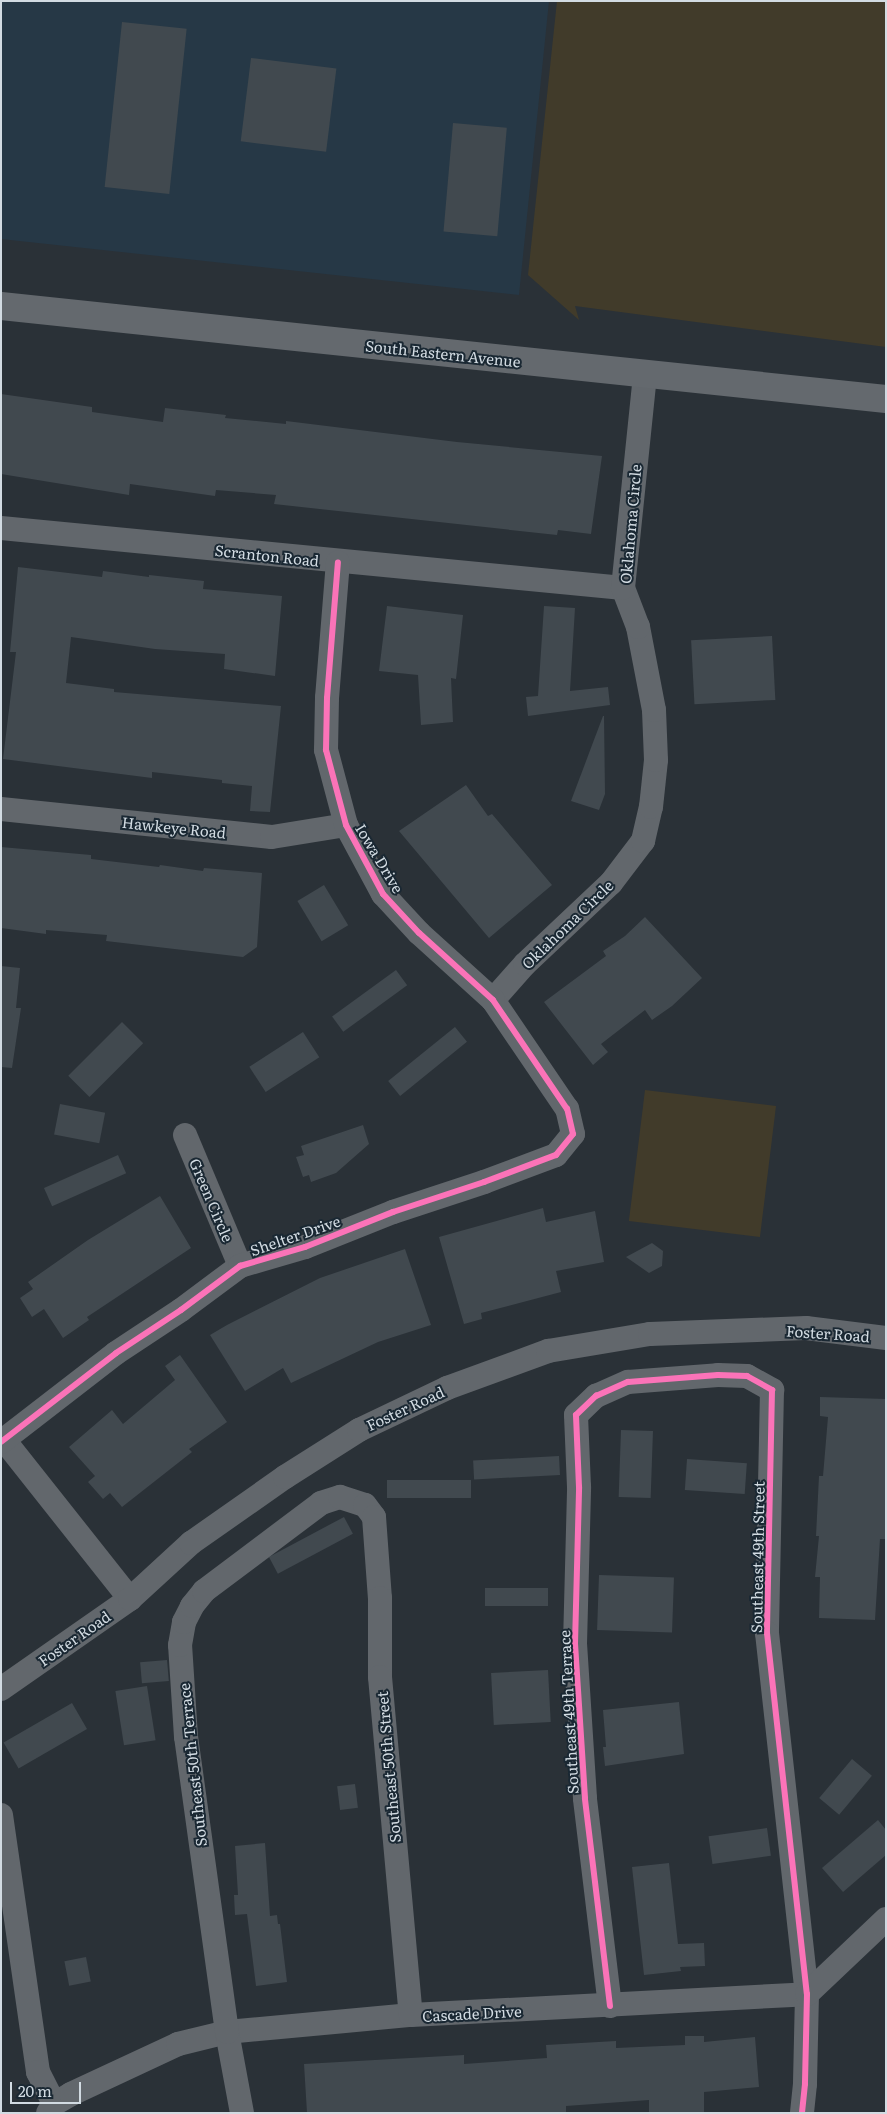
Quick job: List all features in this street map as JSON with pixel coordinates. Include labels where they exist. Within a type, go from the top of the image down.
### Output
[{"type":"main road","name":"South Eastern Avenue","points":[[1,306],[886,399]]},
{"type":"street","name":"Oklahoma Circle","points":[[493,1000],[525,964],[611,883],[643,841],[651,807],[656,760],[654,710],[638,627],[623,588],[645,374]]},
{"type":"street","name":"Scranton Road","points":[[1,528],[623,588]]},
{"type":"street","name":"Iowa Drive","points":[[338,562],[327,698],[326,750],[346,825],[383,894],[419,933],[493,1000],[567,1109],[573,1134]]},
{"type":"street","name":"Hawkeye Road","points":[[1,809],[272,837],[346,825]]},
{"type":"street","name":"Shelter Drive","points":[[2,1441],[116,1353],[181,1310],[240,1266],[306,1247],[393,1212],[484,1182],[556,1155],[573,1134]]},
{"type":"street","name":"Green Circle","points":[[185,1135],[240,1266]]},
{"type":"street","name":"Foster Road","points":[[1,1689],[130,1599],[191,1543],[284,1477],[359,1430],[447,1388],[548,1352],[650,1334],[806,1328],[886,1338]]},
{"type":"street","name":"Southeast 49th Street","points":[[576,1414],[596,1396],[628,1382],[718,1375],[748,1376],[772,1390],[767,1633],[807,1994]]},
{"type":"street","name":"Southeast 49th Terrace","points":[[576,1414],[579,1486],[575,1644],[585,1798],[610,2006]]},
{"type":"street","points":[[2,1441],[130,1599]]},
{"type":"street","name":"Southeast 50th Terrace","points":[[242,2113],[227,2032],[186,1737],[180,1645],[184,1622],[192,1606],[204,1590],[322,1503],[340,1497],[355,1500],[365,1505],[374,1517]]},
{"type":"street","name":"Southeast 50th Street","points":[[374,1517],[380,1598],[380,1677],[411,2015]]},
{"type":"street","points":[[1,1815],[38,2072],[51,2108]]},
{"type":"street","points":[[802,2113],[805,2084],[807,1994],[886,1920]]},
{"type":"street","name":"Cascade Drive","points":[[51,2108],[71,2094],[178,2044],[227,2032],[411,2015],[610,2006],[807,1994]]},
{"type":"shaded area","points":[[1,1],[549,1],[519,295],[1,239]]},
{"type":"shaded area","points":[[557,1],[886,1],[886,347],[575,306],[579,320],[528,275]]},
{"type":"shaded area","points":[[645,1090],[776,1106],[760,1237],[629,1221]]},
{"type":"building","points":[[122,22],[187,29],[169,194],[105,187]]},
{"type":"building","points":[[251,58],[336,68],[326,152],[241,141]]},
{"type":"building","points":[[453,123],[507,128],[497,236],[444,232]]},
{"type":"building","points":[[1,394],[92,407],[92,412],[163,422],[165,408],[226,415],[225,418],[286,424],[286,421],[457,442],[602,456],[591,534],[558,530],[557,535],[274,504],[276,495],[216,490],[215,496],[130,484],[129,495],[1,474]]},
{"type":"building","points":[[18,567],[102,577],[103,571],[204,581],[203,589],[282,596],[275,676],[224,669],[225,654],[155,649],[71,637],[66,683],[114,689],[114,692],[281,706],[270,812],[250,811],[252,786],[222,783],[222,780],[152,772],[152,778],[3,759],[16,652],[10,652]]},
{"type":"building","points":[[387,606],[463,615],[456,679],[451,678],[453,722],[421,725],[418,675],[379,671]]},
{"type":"building","points":[[544,606],[575,608],[570,691],[608,687],[610,705],[528,716],[526,697],[538,696]]},
{"type":"building","points":[[772,636],[775,700],[694,704],[691,640]]},
{"type":"building","points":[[603,716],[605,794],[599,810],[571,801]]},
{"type":"building","points":[[466,785],[488,816],[492,814],[552,885],[489,938],[399,831]]},
{"type":"building","points":[[1,847],[91,855],[91,859],[159,867],[160,865],[203,871],[204,868],[262,873],[257,947],[243,957],[106,941],[107,935],[46,930],[46,934],[1,928]]},
{"type":"building","points":[[324,885],[348,925],[322,941],[297,901]]},
{"type":"building","points":[[645,917],[702,978],[672,1006],[652,1020],[645,1010],[601,1044],[608,1052],[593,1065],[544,1002],[606,956],[603,951],[625,936]]},
{"type":"building","points":[[1,966],[20,968],[16,1008],[21,1008],[12,1068],[1,1067]]},
{"type":"building","points":[[396,970],[407,985],[343,1032],[332,1016]]},
{"type":"building","points":[[122,1022],[143,1043],[89,1097],[68,1076]]},
{"type":"building","points":[[455,1027],[467,1042],[400,1096],[388,1081]]},
{"type":"building","points":[[303,1032],[319,1057],[266,1092],[249,1067]]},
{"type":"building","points":[[60,1104],[105,1113],[99,1143],[54,1134]]},
{"type":"building","points":[[363,1125],[369,1144],[336,1173],[311,1182],[309,1175],[303,1177],[296,1157],[304,1155],[301,1146]]},
{"type":"building","points":[[118,1155],[126,1173],[52,1206],[44,1188]]},
{"type":"building","points":[[160,1196],[191,1248],[87,1317],[89,1320],[63,1338],[44,1309],[32,1317],[20,1298],[33,1289],[28,1282],[88,1240]]},
{"type":"building","points":[[543,1208],[546,1222],[595,1211],[604,1262],[556,1271],[561,1292],[481,1313],[482,1319],[464,1324],[439,1237]]},
{"type":"building","points":[[652,1243],[663,1251],[662,1266],[649,1273],[626,1257]]},
{"type":"building","points":[[405,1249],[431,1325],[378,1342],[291,1383],[283,1368],[245,1391],[210,1335],[320,1278]]},
{"type":"building","points":[[180,1355],[227,1422],[189,1449],[192,1452],[122,1507],[110,1493],[103,1499],[88,1482],[95,1476],[69,1447],[112,1410],[123,1424],[175,1380],[165,1366]]},
{"type":"building","points":[[820,1397],[886,1399],[886,1539],[880,1539],[875,1620],[819,1618],[820,1577],[815,1577],[819,1536],[816,1536],[819,1476],[823,1476],[828,1417],[820,1416]]},
{"type":"building","points":[[621,1430],[653,1431],[651,1498],[619,1497]]},
{"type":"building","points":[[559,1456],[560,1475],[474,1479],[473,1461]]},
{"type":"building","points":[[687,1459],[747,1463],[745,1494],[685,1490]]},
{"type":"building","points":[[387,1480],[471,1480],[471,1498],[387,1498]]},
{"type":"building","points":[[344,1517],[353,1534],[278,1574],[269,1557]]},
{"type":"building","points":[[599,1575],[674,1578],[672,1633],[597,1630]]},
{"type":"building","points":[[485,1588],[548,1588],[548,1606],[485,1606]]},
{"type":"building","points":[[167,1660],[169,1681],[142,1683],[140,1662]]},
{"type":"building","points":[[548,1670],[551,1722],[494,1725],[491,1673]]},
{"type":"building","points":[[147,1686],[156,1740],[124,1745],[115,1691]]},
{"type":"building","points":[[679,1702],[684,1754],[605,1766],[603,1747],[606,1747],[603,1710]]},
{"type":"building","points":[[72,1703],[87,1729],[19,1768],[4,1742]]},
{"type":"building","points":[[852,1759],[872,1776],[839,1815],[819,1798]]},
{"type":"building","points":[[355,1784],[358,1808],[340,1810],[337,1786]]},
{"type":"building","points":[[878,1820],[886,1830],[886,1855],[843,1892],[822,1868]]},
{"type":"building","points":[[767,1828],[771,1856],[712,1864],[709,1836]]},
{"type":"building","points":[[265,1843],[270,1916],[277,1915],[278,1924],[280,1924],[287,1982],[256,1986],[247,1914],[235,1915],[234,1895],[238,1895],[235,1846]]},
{"type":"building","points":[[669,1863],[678,1944],[704,1943],[705,1966],[680,1967],[681,1971],[644,1975],[632,1867]]},
{"type":"building","points":[[86,1957],[91,1982],[69,1986],[64,1961]]},
{"type":"building","points":[[685,2036],[704,2036],[704,2042],[755,2037],[759,2087],[704,2092],[704,2113],[649,2113],[649,2100],[566,2106],[566,2113],[307,2113],[304,2064],[464,2055],[464,2064],[547,2058],[546,2045],[616,2041],[616,2048],[685,2045]]},
{"type":"cycle path","points":[[1,1442],[116,1353],[181,1310],[240,1266],[305,1247],[393,1212],[484,1182],[556,1155],[573,1134],[567,1109],[493,1000],[419,933],[383,894],[346,825],[326,750],[327,698],[338,562]]},
{"type":"cycle path","points":[[610,2006],[585,1798],[575,1644],[579,1487],[576,1415],[596,1396],[628,1382],[718,1375],[747,1376],[772,1390],[767,1633],[807,1994],[805,2084],[802,2113]]}]
